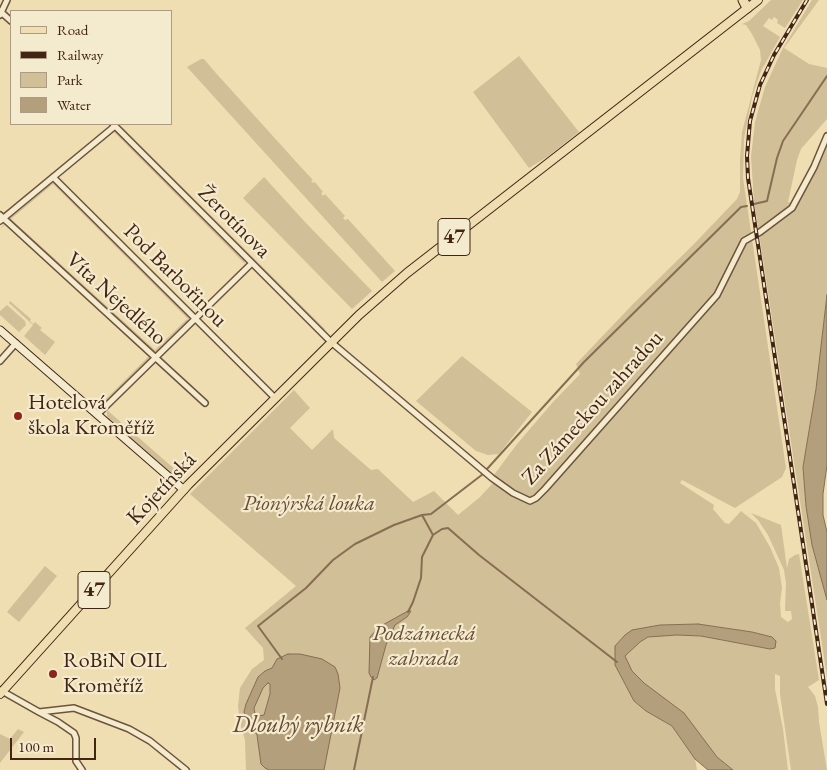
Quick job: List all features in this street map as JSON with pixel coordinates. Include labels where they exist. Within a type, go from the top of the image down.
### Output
[{"type":"main road","name":"47","points":[[745,4],[758,0]]},
{"type":"main road","name":"Kojetínská","points":[[1,692],[184,490],[358,315],[407,273],[745,4]]},
{"type":"main road","points":[[0,330],[184,490]]},
{"type":"street","points":[[7,0],[0,12],[10,20]]},
{"type":"street","points":[[1,218],[114,125]]},
{"type":"street","name":"Žerotínova","points":[[114,125],[331,342]]},
{"type":"street","name":"Za Zámeckou zahradou","points":[[331,342],[492,478],[513,493],[530,501],[536,498],[717,295],[744,241],[760,232],[792,208],[827,136]]},
{"type":"street","name":"Pod Barbořinou","points":[[53,177],[275,398]]},
{"type":"street","name":"Víta Nejedlého","points":[[1,218],[205,403]]},
{"type":"street","points":[[98,415],[252,263]]},
{"type":"street","points":[[0,361],[16,343]]},
{"type":"street","points":[[1,692],[74,732],[76,738],[76,761],[82,770]]},
{"type":"street","points":[[39,712],[74,708],[129,729],[150,741],[186,770]]},
{"type":"green space","points":[[771,0],[803,0],[785,28],[777,23],[778,20],[774,17],[772,20],[769,18],[763,26],[780,37],[761,71],[752,97],[744,139],[743,178],[786,468],[782,477],[735,508],[682,480],[680,483],[714,505],[713,509],[725,523],[729,524],[741,511],[756,523],[770,547],[779,568],[782,588],[781,617],[788,622],[792,619],[791,611],[785,611],[786,583],[784,570],[768,535],[751,513],[781,525],[787,568],[789,559],[799,554],[819,680],[808,687],[815,696],[818,707],[827,770],[791,770],[780,694],[780,676],[775,674],[775,689],[783,729],[788,770],[733,770],[639,682],[625,656],[640,642],[649,637],[701,636],[770,649],[775,648],[772,637],[698,624],[660,625],[625,635],[615,646],[615,665],[634,701],[646,711],[672,726],[695,759],[697,770],[246,770],[245,740],[238,706],[240,688],[252,669],[264,660],[263,648],[245,628],[296,586],[190,494],[294,390],[310,408],[290,428],[312,450],[333,429],[334,438],[371,470],[378,469],[413,502],[434,491],[458,515],[480,497],[493,483],[494,475],[517,444],[580,374],[576,364],[737,199],[740,192],[742,132],[761,60],[760,50],[752,34],[746,25],[742,24],[749,21]]},
{"type":"green space","points":[[812,0],[819,0],[784,48],[809,64],[827,68],[827,119],[801,149],[788,202],[792,203],[827,132],[827,295],[816,389],[803,467],[812,545],[827,600],[827,677],[754,201],[751,157],[755,122],[765,87],[782,50]]},
{"type":"green space","points":[[519,56],[579,132],[547,157],[529,168],[473,92]]},
{"type":"green space","points":[[204,59],[313,180],[311,181],[315,182],[323,192],[321,193],[323,196],[325,194],[345,216],[343,218],[345,220],[348,219],[395,271],[382,282],[187,67]]},
{"type":"green space","points":[[118,125],[325,329],[323,331]]},
{"type":"green space","points":[[114,131],[119,133],[244,258],[245,264],[114,132],[59,177]]},
{"type":"green space","points":[[264,177],[372,291],[352,309],[243,198]]},
{"type":"green space","points":[[53,182],[188,314],[189,320],[53,184],[11,219],[155,350],[187,319],[188,321],[158,352],[153,353],[9,220],[11,215],[49,183]]},
{"type":"green space","points":[[5,223],[150,356],[149,361],[104,405],[102,403],[149,356],[5,225],[0,229]]},
{"type":"green space","points":[[10,301],[31,319],[30,321],[33,324],[35,322],[42,328],[40,330],[55,342],[45,355],[24,336],[33,325],[9,303]]},
{"type":"green space","points":[[7,305],[25,321],[26,325],[19,332],[0,315],[0,311]]},
{"type":"green space","points":[[462,356],[532,412],[499,454],[488,455],[476,451],[416,401]]},
{"type":"green space","points":[[107,410],[178,472],[175,477],[109,419]]},
{"type":"green space","points":[[45,566],[57,576],[19,622],[7,612]]},
{"type":"green space","points":[[18,729],[24,732],[0,763],[0,734],[10,739]]},
{"type":"water","points":[[827,295],[827,465],[823,494],[823,515],[827,532],[827,600],[812,545],[803,467],[816,389]]},
{"type":"water","points":[[411,611],[407,617],[395,625],[386,645],[377,678],[374,680],[369,673],[370,637],[379,627]]},
{"type":"water","points":[[698,624],[772,637],[776,641],[775,648],[770,649],[701,636],[677,635],[648,637],[625,656],[632,671],[644,683],[684,713],[717,757],[733,770],[708,770],[695,759],[672,726],[646,711],[634,701],[615,665],[615,646],[632,630],[660,625]]},
{"type":"water","name":"Dlouhý rybník","points":[[288,654],[300,654],[322,659],[335,667],[338,674],[340,688],[324,770],[269,770],[261,764],[257,735],[244,712],[258,677],[272,668],[277,659]],"holes":[[[268,683],[270,684],[270,694],[264,715],[258,716],[255,714],[254,708],[263,688]]]},
{"type":"waterway","points":[[754,204],[767,201],[783,141],[827,76]]},
{"type":"waterway","points":[[487,469],[584,362],[741,207],[747,206]]},
{"type":"waterway","points":[[282,659],[258,626],[306,588],[333,560],[355,544],[394,525],[422,515],[431,514],[483,474]]},
{"type":"waterway","points":[[408,612],[421,578],[422,557],[433,535],[422,515]]},
{"type":"waterway","points":[[433,535],[442,529],[448,528],[479,555],[617,662]]},
{"type":"waterway","points":[[354,770],[373,677]]},
{"type":"railway","points":[[807,0],[774,55],[760,85],[750,121],[747,156],[748,178],[827,704]]},
{"type":"place","name":"Hotelová škola Kroměříž","points":[[18,416]]},
{"type":"place","name":"RoBiN OIL Kroměříž","points":[[53,674]]},
{"type":"park label","name":"Pionýrská louka","points":[[309,504]]},
{"type":"park label","name":"Podzámecká zahrada","points":[[424,646]]}]
